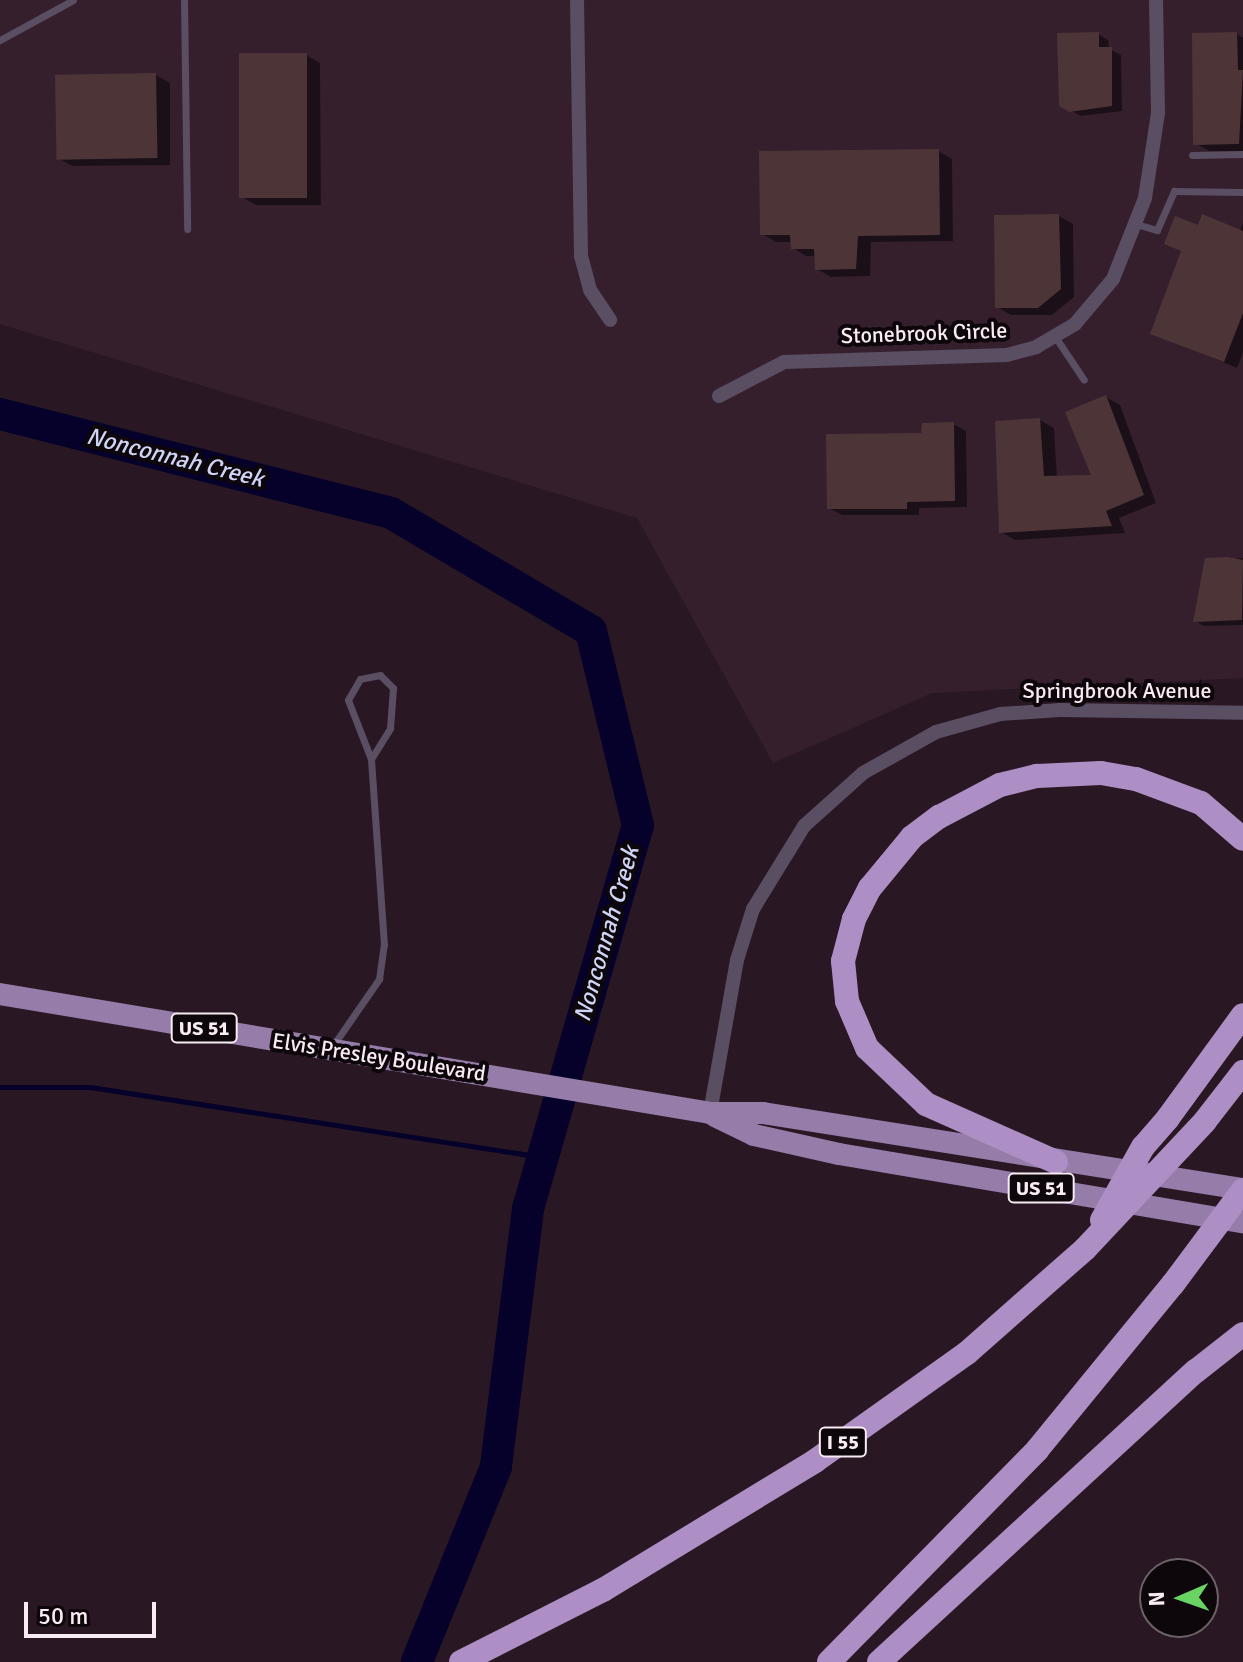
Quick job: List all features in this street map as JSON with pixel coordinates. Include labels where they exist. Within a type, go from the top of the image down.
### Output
[{"type":"highway","points":[[1056,1162],[978,1132],[926,1104],[867,1048],[847,1001],[843,961],[849,930],[870,888],[912,837],[939,817],[1000,785],[1037,776],[1101,773],[1136,779],[1201,803],[1243,839]]},
{"type":"highway","points":[[1085,1249],[1143,1147],[1168,1118],[1243,1015]]},
{"type":"highway","name":"I 55","points":[[461,1662],[603,1590],[734,1513],[909,1396],[1085,1249],[1205,1121],[1243,1072]]},
{"type":"highway","points":[[829,1662],[1037,1450],[1173,1284],[1243,1189]]},
{"type":"highway","points":[[879,1662],[1185,1380],[1243,1334]]},
{"type":"main road","name":"Elvis Presley Boulevard","points":[[0,994],[710,1113],[763,1113],[1056,1162],[1243,1189]]},
{"type":"main road","name":"Elvis Presley Boulevard","points":[[710,1113],[754,1135],[839,1154],[1243,1222]]},
{"type":"main road","points":[[1178,1212],[1243,1237]]},
{"type":"street","points":[[577,0],[581,256],[590,290],[610,320]]},
{"type":"street","name":"Stonebrook Circle","points":[[719,396],[784,362],[982,357],[1036,347],[1056,338],[1096,304],[1113,279],[1136,224],[1158,113],[1156,0]]},
{"type":"street","name":"Springbrook Avenue","points":[[710,1113],[737,960],[753,909],[804,826],[863,773],[928,736],[1000,714],[1060,710],[1243,713]]},
{"type":"lane","points":[[0,40],[73,0]]},
{"type":"lane","points":[[184,0],[187,229]]},
{"type":"lane","points":[[1192,155],[1243,154]]},
{"type":"lane","points":[[1136,224],[1157,230],[1174,191],[1243,192]]},
{"type":"lane","points":[[1056,338],[1084,380]]},
{"type":"lane","points":[[330,1049],[379,979],[381,968],[371,759],[348,700],[360,679],[380,675],[393,688],[390,728],[371,759]]},
{"type":"shaded area","points":[[0,0],[1243,0],[1243,678],[932,693],[773,763],[637,518],[0,324]]},
{"type":"building","points":[[1099,32],[1099,47],[1112,47],[1112,106],[1069,112],[1059,106],[1057,33]]},
{"type":"building","points":[[1237,32],[1238,70],[1243,70],[1239,144],[1193,145],[1192,33]]},
{"type":"building","points":[[239,53],[307,53],[307,198],[239,198]]},
{"type":"building","points":[[156,73],[157,158],[56,160],[55,75]]},
{"type":"building","points":[[939,149],[940,235],[858,236],[856,269],[815,270],[814,249],[791,249],[790,235],[760,235],[759,151]]},
{"type":"building","points":[[1059,214],[1061,289],[1038,308],[995,308],[994,215]]},
{"type":"building","points":[[1202,214],[1243,231],[1243,313],[1224,362],[1150,334],[1181,251],[1164,244],[1175,216],[1198,225]]},
{"type":"building","points":[[1106,395],[1144,495],[1106,511],[1112,526],[999,533],[995,421],[1040,418],[1044,476],[1091,475],[1065,412]]},
{"type":"building","points":[[954,422],[955,501],[907,502],[907,509],[827,509],[826,434],[921,433],[922,423]]},
{"type":"building","points":[[1205,558],[1243,560],[1242,620],[1193,622]]},
{"type":"waterway","name":"Nonconnah Creek","points":[[0,414],[391,513],[591,631],[638,825],[528,1209],[496,1467],[417,1662]]},
{"type":"waterway","points":[[0,1087],[90,1087],[543,1157]]}]
